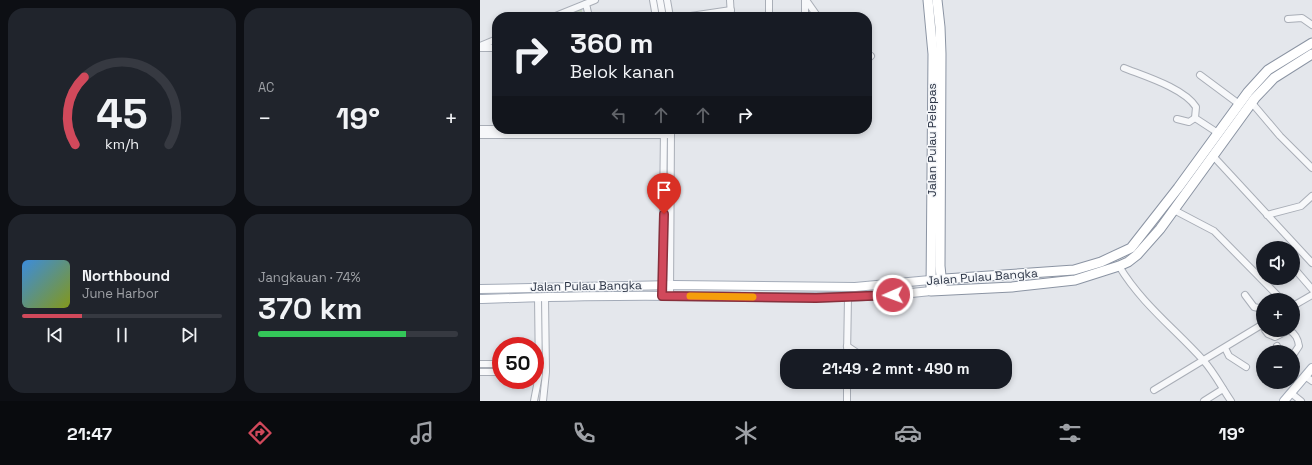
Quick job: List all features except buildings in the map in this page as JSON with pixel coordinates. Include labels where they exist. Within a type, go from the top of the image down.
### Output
[{"type":"highway","name":"Jalan Pulau Pelepas","points":[[928,0],[933,54],[931,291]]},
{"type":"highway","name":"Jalan Pulau Pelepas","points":[[937,0],[941,54],[940,266],[943,290]]},
{"type":"highway","name":"Jalan Pulau Bangka","points":[[930,280],[1074,270],[1121,254],[1131,248],[1140,239],[1239,104],[1268,70],[1312,43]]},
{"type":"highway","name":"Jalan Pulau Bangka","points":[[931,291],[1012,287],[1076,280],[1119,266],[1137,255],[1174,210],[1252,103],[1274,78],[1312,54]]},
{"type":"highway","points":[[1196,164],[1204,170]]},
{"type":"main road","name":"Jalan Pulau Bangka","points":[[480,289],[666,285],[855,287],[930,280]]},
{"type":"main road","name":"Jalan Pulau Bangka","points":[[480,299],[666,296],[816,298],[893,295],[931,291]]},
{"type":"main road","points":[[1284,401],[1312,368]]},
{"type":"street","points":[[566,12],[595,0]]},
{"type":"street","points":[[653,0],[655,12]]},
{"type":"street","points":[[660,0],[662,12]]},
{"type":"street","points":[[667,0],[669,12]]},
{"type":"street","points":[[722,12],[730,10],[730,0]]},
{"type":"street","points":[[768,0],[769,12]]},
{"type":"street","points":[[805,0],[805,12]]},
{"type":"street","points":[[805,0],[814,12]]},
{"type":"street","points":[[586,4],[588,12]]},
{"type":"street","points":[[1288,19],[1297,17],[1302,18],[1312,25]]},
{"type":"street","points":[[480,47],[492,41]]},
{"type":"street","points":[[480,47],[492,48]]},
{"type":"street","points":[[1124,68],[1175,90],[1186,97],[1196,107],[1195,118]]},
{"type":"street","points":[[1200,75],[1239,104]]},
{"type":"street","points":[[1252,103],[1280,136],[1312,168]]},
{"type":"street","points":[[1177,119],[1189,122],[1195,118]]},
{"type":"street","points":[[1195,118],[1218,133]]},
{"type":"street","points":[[480,129],[492,129]]},
{"type":"street","points":[[480,135],[543,134]]},
{"type":"street","points":[[666,296],[668,134]]},
{"type":"street","points":[[1214,157],[1289,241]]},
{"type":"street","points":[[1267,215],[1301,206],[1312,196]]},
{"type":"street","points":[[1174,210],[1214,231],[1275,293]]},
{"type":"street","points":[[1300,252],[1312,263]]},
{"type":"street","points":[[1119,266],[1136,290],[1179,337],[1204,361],[1231,401]]},
{"type":"street","points":[[1300,275],[1312,289]]},
{"type":"street","points":[[1245,295],[1254,307],[1256,307]]},
{"type":"street","points":[[1300,302],[1312,295]]},
{"type":"street","points":[[541,297],[546,363],[542,401]]},
{"type":"street","points":[[539,337],[541,297]]},
{"type":"street","points":[[848,297],[847,346],[852,349]]},
{"type":"street","points":[[1154,390],[1256,331]]},
{"type":"street","points":[[1225,348],[1229,356],[1246,367]]},
{"type":"street","points":[[480,364],[492,364]]},
{"type":"street","points":[[480,372],[492,372]]},
{"type":"street","points":[[1305,376],[1312,382]]},
{"type":"street","points":[[534,401],[535,389]]},
{"type":"street","points":[[848,389],[848,401]]},
{"type":"street","points":[[1204,401],[1223,389]]},
{"type":"street","points":[[1291,393],[1301,401]]},
{"type":"green space","points":[[582,9],[582,12],[574,12]]},
{"type":"slow traffic","points":[[690,296],[753,297]]},
{"type":"route","points":[[664,214],[662,296],[816,298],[893,295]]}]
